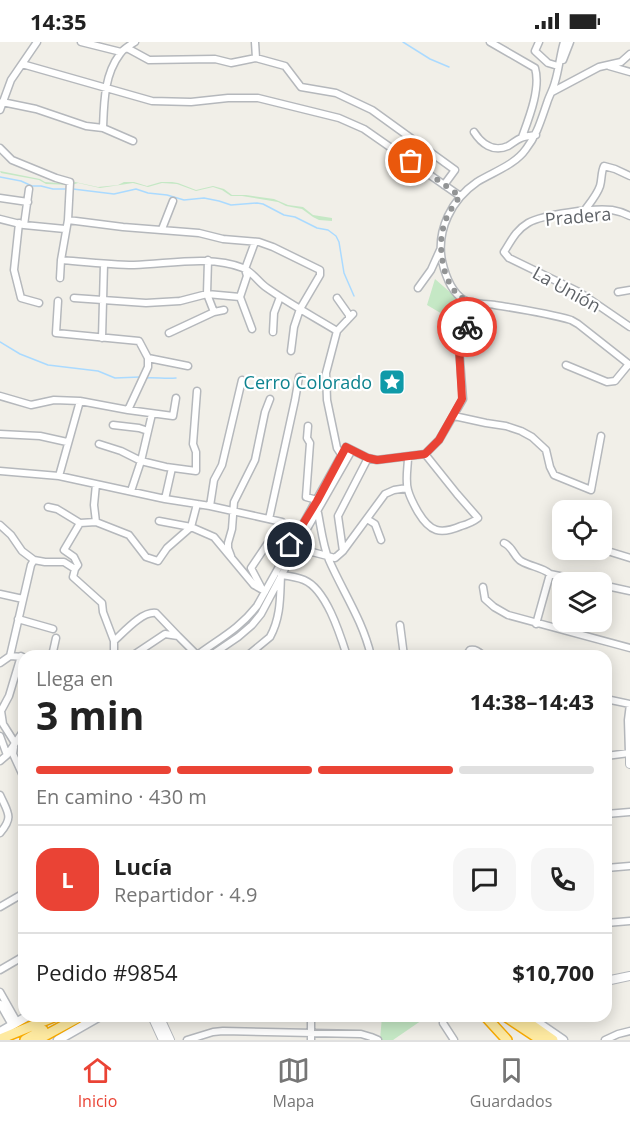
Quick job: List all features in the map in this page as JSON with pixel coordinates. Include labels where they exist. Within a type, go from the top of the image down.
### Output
[{"type":"highway","points":[[0,1039],[41,1022]]},
{"type":"highway","points":[[25,1040],[57,1022]]},
{"type":"highway","points":[[37,1040],[70,1022]]},
{"type":"highway","points":[[490,1022],[507,1040]]},
{"type":"highway","points":[[514,1022],[541,1040]]},
{"type":"highway","points":[[528,1022],[553,1040]]},
{"type":"main road","points":[[0,1032],[18,1022]]},
{"type":"main road","points":[[58,1040],[90,1022]]},
{"type":"main road","points":[[537,1022],[563,1040]]},
{"type":"street","points":[[0,110],[11,80],[37,42]]},
{"type":"street","points":[[82,42],[124,50],[149,60],[215,59],[231,63],[255,58],[285,66],[301,87],[336,93],[372,110],[455,170],[444,185]]},
{"type":"street","points":[[103,128],[106,88],[110,73],[124,50],[135,42]]},
{"type":"street","points":[[255,42],[255,58]]},
{"type":"street","points":[[490,42],[535,68],[536,86],[530,116],[522,137]]},
{"type":"street","points":[[539,42],[535,51],[548,63],[558,66]]},
{"type":"street","points":[[555,83],[564,42]]},
{"type":"street","points":[[566,364],[607,382],[615,381],[629,365],[571,320],[463,299],[456,294],[449,282],[441,247],[444,225],[460,196],[525,152],[536,135],[570,42]]},
{"type":"street","points":[[551,93],[599,67],[621,62],[630,54]]},
{"type":"street","points":[[22,64],[152,101],[191,102],[258,98],[339,118],[364,129],[460,196]]},
{"type":"street","points":[[608,66],[630,72]]},
{"type":"street","points":[[2,102],[36,109],[86,126],[103,128],[133,141]]},
{"type":"street","points":[[474,132],[480,142],[490,147],[503,148],[522,137],[536,135]]},
{"type":"street","points":[[0,148],[12,160],[70,182],[68,220],[60,278]]},
{"type":"street","points":[[584,211],[600,185],[604,166],[630,176]]},
{"type":"street","points":[[29,189],[14,270],[21,298],[39,303]]},
{"type":"street","points":[[0,198],[28,202]]},
{"type":"street","points":[[162,229],[173,201]]},
{"type":"street","name":"Pradera","points":[[504,252],[516,232],[539,218],[584,211],[612,210],[630,216]]},
{"type":"street","points":[[0,219],[66,229]]},
{"type":"street","points":[[68,220],[199,233],[255,242],[273,247],[320,270],[320,275],[300,309],[294,327],[291,351]]},
{"type":"street","points":[[252,329],[240,297],[247,276],[245,269],[255,242]]},
{"type":"street","points":[[418,288],[441,247]]},
{"type":"street","name":"La Unión","points":[[504,252],[509,258],[579,292],[630,327]]},
{"type":"street","points":[[61,260],[132,265],[208,261],[245,269],[256,276],[262,285],[338,331]]},
{"type":"street","points":[[208,261],[207,294],[214,312]]},
{"type":"street","points":[[102,338],[104,264]]},
{"type":"street","points":[[618,292],[630,290]]},
{"type":"street","points":[[74,298],[146,303],[180,301],[207,294],[240,297]]},
{"type":"street","points":[[273,332],[274,314],[280,297]]},
{"type":"street","points":[[337,298],[351,316],[338,331],[326,373],[327,400],[337,448],[341,454]]},
{"type":"street","points":[[58,301],[56,333],[139,341],[148,358],[148,367],[128,410]]},
{"type":"street","points":[[349,448],[377,460],[425,454],[439,440],[462,399],[459,348],[462,334],[475,312],[475,303]]},
{"type":"street","points":[[169,333],[214,312],[224,310]]},
{"type":"street","points":[[148,358],[188,366]]},
{"type":"street","points":[[269,519],[299,376]]},
{"type":"street","points":[[210,506],[214,480],[222,465],[242,380]]},
{"type":"street","points":[[99,444],[141,461],[196,471],[196,452],[193,444],[197,391]]},
{"type":"street","points":[[0,396],[31,405],[54,400],[80,401],[173,416],[176,398]]},
{"type":"street","points":[[231,556],[228,543],[232,529],[234,502],[255,460],[270,399]]},
{"type":"street","points":[[58,476],[80,401]]},
{"type":"street","points":[[131,491],[152,414]]},
{"type":"street","points":[[454,416],[521,431],[532,437],[546,450],[554,475],[591,490],[601,436]]},
{"type":"street","points":[[113,425],[148,431]]},
{"type":"street","points":[[308,426],[310,443],[306,497],[317,501]]},
{"type":"street","points":[[0,434],[40,436],[67,442]]},
{"type":"street","points":[[219,650],[238,637],[261,614],[341,454],[349,448]]},
{"type":"street","points":[[204,650],[246,620],[316,512],[349,448]]},
{"type":"street","points":[[408,457],[407,488],[425,523],[441,531],[453,530],[475,521],[478,518],[425,454]]},
{"type":"street","points":[[343,551],[338,516],[368,458]]},
{"type":"street","points":[[165,499],[172,468]]},
{"type":"street","points":[[0,471],[58,476],[282,522],[251,568],[263,591]]},
{"type":"street","points":[[96,484],[94,505],[96,522]]},
{"type":"street","points":[[293,547],[335,558],[343,551],[385,494],[389,491],[407,488]]},
{"type":"street","points":[[48,507],[57,509],[80,523],[96,522],[129,535],[146,557],[158,561],[167,548],[190,527],[197,504]]},
{"type":"street","points":[[316,512],[328,558],[359,620],[369,650]]},
{"type":"street","points":[[367,519],[375,524],[381,540]]},
{"type":"street","points":[[159,521],[190,527],[214,537],[254,585],[263,591]]},
{"type":"street","points":[[80,523],[64,550],[74,557],[78,565],[73,577],[102,603],[114,641],[114,650]]},
{"type":"street","points":[[0,525],[12,535],[22,551],[34,560],[64,562],[75,568]]},
{"type":"street","points":[[504,543],[510,546],[519,560],[546,570],[550,574],[536,624]]},
{"type":"street","points":[[612,552],[630,558]]},
{"type":"street","points":[[10,656],[34,560]]},
{"type":"street","points":[[255,650],[272,633],[279,612],[281,575]]},
{"type":"street","points":[[281,575],[302,579],[314,586],[320,593],[339,629],[345,650]]},
{"type":"street","points":[[483,587],[485,599],[508,615],[630,648]]},
{"type":"street","points":[[612,587],[630,591]]},
{"type":"street","points":[[0,594],[23,599]]},
{"type":"street","points":[[114,641],[141,617],[151,612],[156,613],[191,650]]},
{"type":"street","points":[[18,619],[53,629]]},
{"type":"street","points":[[400,625],[403,650]]},
{"type":"street","points":[[141,650],[165,634],[178,636]]},
{"type":"street","points":[[53,650],[56,638]]},
{"type":"street","points":[[0,663],[10,656],[18,657]]},
{"type":"street","points":[[18,671],[1,711],[3,724],[18,739]]},
{"type":"street","points":[[612,700],[630,704],[628,720],[630,764]]},
{"type":"street","points":[[0,736],[7,755]]},
{"type":"street","points":[[0,761],[18,741]]},
{"type":"street","points":[[18,743],[14,754],[18,764]]},
{"type":"street","points":[[612,755],[630,753]]},
{"type":"street","points":[[0,795],[9,819],[0,833]]},
{"type":"street","points":[[612,814],[630,812]]},
{"type":"street","points":[[612,868],[630,866]]},
{"type":"street","points":[[0,907],[18,896]]},
{"type":"street","points":[[612,922],[630,921]]},
{"type":"street","points":[[0,970],[18,960]]},
{"type":"street","points":[[612,980],[630,976]]},
{"type":"street","points":[[0,992],[15,1024]]},
{"type":"street","points":[[0,1004],[15,1024]]},
{"type":"street","points":[[155,1022],[163,1040]]},
{"type":"street","points":[[162,1022],[170,1040]]},
{"type":"street","points":[[443,1023],[454,1040]]},
{"type":"street","points":[[187,1040],[223,1031],[311,1036],[361,1034],[374,1039]]},
{"type":"street","points":[[605,1040],[630,1031]]},
{"type":"green space","points":[[0,171],[40,179],[45,182],[71,184],[75,182],[98,187],[118,185],[124,182],[134,182],[147,186],[161,182],[172,182],[196,190],[213,186],[224,189],[232,195],[274,199],[288,205],[303,207],[313,215],[332,218],[332,221],[319,220],[302,209],[286,206],[278,202],[231,196],[213,187],[196,191],[177,184],[162,183],[148,187],[133,183],[100,188],[78,183],[72,185],[46,184],[39,180]]},
{"type":"green space","points":[[435,279],[467,307],[451,326],[444,315],[427,305]]},
{"type":"green space","points":[[382,1022],[419,1022],[393,1040],[380,1040]]},
{"type":"waterway","points":[[403,42],[430,59],[449,67]]},
{"type":"waterway","points":[[0,177],[21,181],[32,186],[68,189]]},
{"type":"waterway","points":[[73,189],[114,194],[136,189],[184,200],[204,198],[231,205],[263,204],[284,215],[328,230],[336,236],[344,273],[354,296]]},
{"type":"waterway","points":[[0,342],[20,354],[48,365],[98,371],[115,378],[140,377]]},
{"type":"waterway","points":[[144,378],[176,378]]},
{"type":"way so far","points":[[411,161],[460,196],[444,225],[441,255],[449,282],[456,294],[475,303],[475,312],[467,327]]},
{"type":"place","name":"Cerro Colorado","points":[[392,382]]},
{"type":"route","points":[[290,545],[346,447],[372,460],[377,460],[425,454],[439,440],[462,399],[459,348],[462,334],[467,327]]}]
